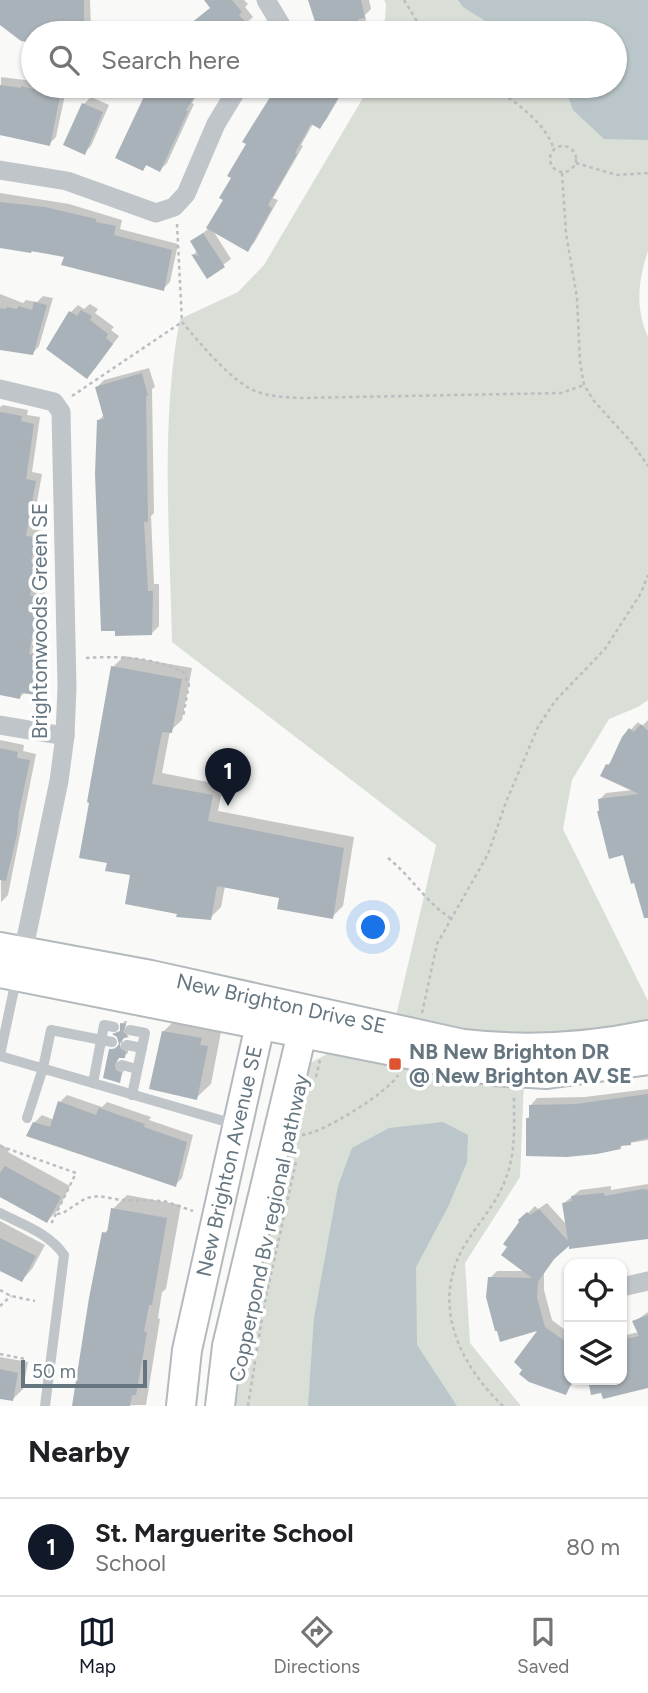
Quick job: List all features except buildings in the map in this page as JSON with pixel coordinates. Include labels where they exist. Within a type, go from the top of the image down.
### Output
[{"type":"street","points":[[266,0],[279,21]]},
{"type":"street","points":[[0,170],[67,181],[156,213],[174,207],[186,194],[216,124],[232,98]]},
{"type":"street","points":[[0,389],[54,402]]},
{"type":"street","name":"Brightonwoods Green SE","points":[[10,962],[59,780],[65,736],[67,687],[61,412],[54,402]]},
{"type":"street","points":[[0,725],[65,736]]},
{"type":"street","name":"New Brighton Drive SE","points":[[10,962],[151,975],[463,1044],[495,1048],[548,1049],[610,1043],[648,1035]]},
{"type":"street","name":"New Brighton Drive SE","points":[[10,962],[260,1025],[494,1071],[547,1074],[648,1060]]},
{"type":"street","points":[[285,1004],[302,1033]]},
{"type":"street","name":"New Brighton Avenue SE","points":[[181,1406],[187,1350],[260,1025],[285,1004]]},
{"type":"street","name":"New Brighton Avenue SE","points":[[220,1406],[227,1346],[302,1033]]},
{"type":"street","points":[[627,1286],[648,1281]]},
{"type":"lane","points":[[10,962],[0,1055],[237,1126]]},
{"type":"lane","points":[[93,1083],[107,1041],[104,1025],[114,1027]]},
{"type":"lane","points":[[27,1118],[43,1069],[51,1030],[107,1041]]},
{"type":"lane","points":[[130,1030],[145,1033],[132,1095]]},
{"type":"lane","points":[[127,1045],[142,1048]]},
{"type":"lane","points":[[122,1065],[137,1069]]},
{"type":"lane","points":[[0,1213],[57,1244],[64,1255],[45,1406]]},
{"type":"path","points":[[404,0],[417,21]]},
{"type":"path","points":[[506,98],[534,120],[546,134],[554,150]]},
{"type":"path","points":[[561,146],[570,148],[575,154],[576,163],[569,171],[562,173],[555,170],[550,162],[554,150],[561,146]]},
{"type":"path","points":[[576,163],[617,175],[648,173]]},
{"type":"path","points":[[562,173],[566,233],[577,298],[580,362],[584,385],[648,466]]},
{"type":"path","points":[[174,207],[178,228],[182,323],[235,378],[250,389],[275,397],[561,393],[584,385]]},
{"type":"path","points":[[54,402],[75,395],[182,323]]},
{"type":"path","points":[[422,1013],[435,952],[488,854],[506,802],[543,717],[605,649],[641,593],[648,575]]},
{"type":"path","points":[[82,658],[134,658],[155,662],[183,673],[189,684],[183,717]]},
{"type":"path","points":[[388,858],[438,911],[452,919]]},
{"type":"path","name":"Copperpond Bv regional pathway","points":[[315,1083],[321,1057]]},
{"type":"path","points":[[302,1135],[311,1135],[326,1128],[388,1088],[400,1072]]},
{"type":"path","points":[[503,1406],[468,1366],[455,1337],[449,1302],[450,1283],[459,1256],[500,1193],[508,1174],[513,1145],[514,1088]]},
{"type":"path","points":[[0,1146],[76,1173],[51,1224]]},
{"type":"path","name":"Copperpond Bv regional pathway","points":[[248,1406],[264,1306],[296,1160]]},
{"type":"path","points":[[57,1214],[86,1198],[99,1196],[164,1202],[193,1211]]},
{"type":"path","points":[[0,1290],[11,1296],[35,1300]]},
{"type":"path","points":[[0,1306],[11,1296]]},
{"type":"path","points":[[0,1354],[25,1359]]},
{"type":"shaded area","points":[[384,0],[648,0],[648,251],[639,294],[641,316],[648,337],[648,700],[609,719],[572,780],[563,829],[648,1001],[648,1022],[591,1034],[537,1037],[458,1031],[396,1016],[436,845],[172,642],[168,439],[180,319],[238,292],[264,265],[363,98],[627,98],[627,21],[385,21]]},
{"type":"shaded area","points":[[458,0],[648,0],[648,140],[604,139],[573,110],[568,98],[627,98],[627,21],[485,21],[463,7]]},
{"type":"shaded area","points":[[331,1052],[524,1081],[520,1177],[465,1263],[470,1343],[521,1406],[233,1406],[253,1282],[305,1071],[310,1063]]},
{"type":"shaded area","points":[[443,1122],[468,1135],[467,1162],[448,1207],[416,1267],[417,1345],[457,1406],[308,1406],[314,1318],[338,1186],[352,1148],[389,1128]]},
{"type":"place","name":"St. Marguerite School","points":[[228,806]]},
{"type":"place","name":"NB New Brighton DR @ New Brighton AV SE","points":[[395,1064]]}]
